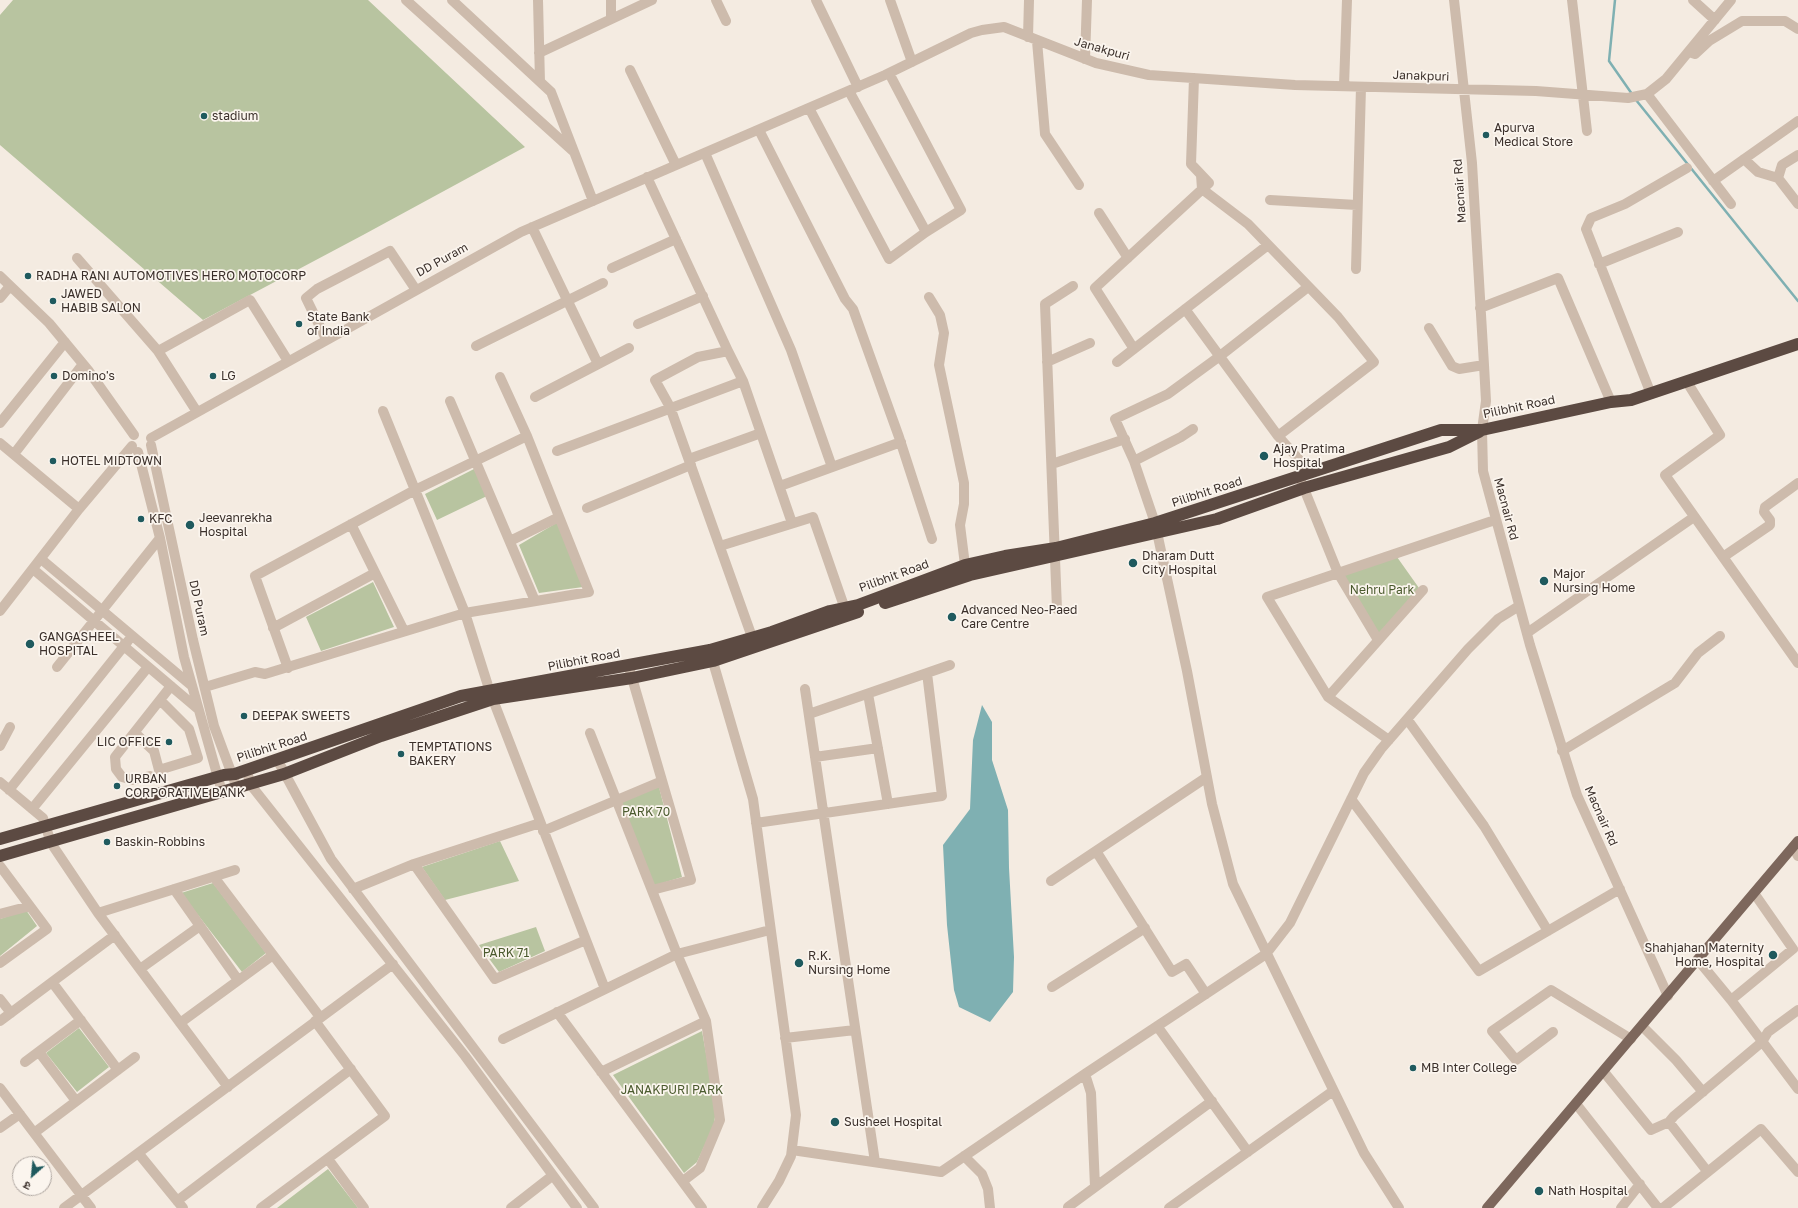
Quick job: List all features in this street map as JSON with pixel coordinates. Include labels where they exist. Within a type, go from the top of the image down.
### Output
[{"type":"highway","name":"Pilibhit Road","points":[[0,839],[278,761],[461,696],[491,695],[629,666],[711,656],[752,637],[830,611],[845,609],[965,565],[1005,556],[1056,552],[1156,528],[1305,480],[1441,430],[1482,430],[1611,402],[1631,400],[1798,344]]},
{"type":"highway","points":[[1305,480],[1449,447],[1482,430]]},
{"type":"highway","points":[[0,856],[51,843],[284,774],[491,695],[632,678],[711,656],[970,575],[1056,552]]},
{"type":"main road","points":[[1487,1208],[1577,1105],[1754,893],[1796,848]]},
{"type":"street","points":[[406,0],[574,153]]},
{"type":"street","points":[[452,0],[551,92],[593,201]]},
{"type":"street","points":[[465,0],[465,12]]},
{"type":"street","points":[[538,0],[540,82]]},
{"type":"street","points":[[611,0],[611,20]]},
{"type":"street","points":[[539,53],[652,0]]},
{"type":"street","points":[[716,0],[726,21]]},
{"type":"street","points":[[816,0],[853,89],[926,232]]},
{"type":"street","points":[[890,0],[912,62]]},
{"type":"street","points":[[1028,0],[1045,134],[1079,186]]},
{"type":"street","points":[[1085,59],[1087,0]]},
{"type":"street","points":[[1344,86],[1347,0]]},
{"type":"street","name":"Macnair Rd","points":[[1454,0],[1472,163],[1486,401],[1482,430],[1483,471],[1519,606],[1562,751],[1577,795],[1668,996]]},
{"type":"street","points":[[1572,0],[1587,131]]},
{"type":"street","points":[[1693,0],[1715,20]]},
{"type":"street","points":[[1731,0],[1666,79],[1643,95],[1731,204]]},
{"type":"street","points":[[1689,52],[1695,54],[1709,41],[1742,21],[1785,21],[1798,29]]},
{"type":"street","name":"Janakpuri","points":[[759,130],[982,30],[1004,27],[1085,59],[1149,75],[1361,87],[1536,92],[1628,98],[1643,95]]},
{"type":"street","points":[[630,70],[676,165]]},
{"type":"street","points":[[809,108],[889,259],[926,232],[961,210],[889,73]]},
{"type":"street","points":[[1134,349],[1095,288],[1209,184],[1191,164],[1194,78]]},
{"type":"street","points":[[1356,269],[1361,87]]},
{"type":"street","points":[[1713,181],[1798,121]]},
{"type":"street","points":[[759,130],[845,299],[852,309],[901,442],[932,539]]},
{"type":"street","name":"DD Puram","points":[[237,788],[214,726],[204,687],[151,442],[197,412],[326,339],[532,227],[759,130]]},
{"type":"street","points":[[705,152],[791,350],[832,467]]},
{"type":"street","points":[[1778,178],[1782,165],[1798,154]]},
{"type":"street","points":[[1744,159],[1758,172],[1778,178],[1798,204]]},
{"type":"street","points":[[1650,394],[1623,320],[1586,229],[1591,218],[1625,204],[1687,168]]},
{"type":"street","points":[[647,177],[743,380],[792,523]]},
{"type":"street","points":[[1202,189],[1248,224],[1338,317],[1374,362],[1278,436]]},
{"type":"street","points":[[1270,200],[1357,205]]},
{"type":"street","points":[[1099,213],[1128,258]]},
{"type":"street","points":[[532,227],[598,364]]},
{"type":"street","points":[[1599,264],[1678,232]]},
{"type":"street","points":[[612,268],[676,239]]},
{"type":"street","points":[[1117,362],[1268,245]]},
{"type":"street","points":[[326,339],[306,298],[317,289],[390,251],[416,290]]},
{"type":"street","points":[[77,258],[158,351],[197,412]]},
{"type":"street","points":[[0,276],[48,323],[65,342],[83,364],[134,435]]},
{"type":"street","points":[[1480,308],[1558,278],[1611,402]]},
{"type":"street","points":[[476,346],[603,283]]},
{"type":"street","points":[[0,298],[10,286]]},
{"type":"street","points":[[1057,609],[1056,552],[1044,304],[1073,286]]},
{"type":"street","points":[[1308,287],[1220,356],[1168,394],[1116,418],[1134,461],[1156,528],[1187,671],[1212,804],[1233,884],[1364,1153],[1399,1208]]},
{"type":"street","points":[[638,324],[703,296]]},
{"type":"street","points":[[929,297],[940,315],[944,332],[939,365],[964,483],[964,504],[960,526],[965,565]]},
{"type":"street","points":[[158,351],[250,300],[288,361]]},
{"type":"street","points":[[1185,309],[1278,436],[1305,480],[1338,573],[1378,640]]},
{"type":"street","points":[[1429,328],[1452,366],[1459,369],[1484,365]]},
{"type":"street","points":[[0,423],[65,342]]},
{"type":"street","points":[[1047,362],[1090,343]]},
{"type":"street","points":[[535,397],[629,348]]},
{"type":"street","points":[[728,351],[698,357],[655,380],[670,407],[752,637]]},
{"type":"street","points":[[14,454],[83,364]]},
{"type":"street","points":[[204,687],[255,672],[265,674],[288,668],[465,613],[589,592],[527,436],[500,377]]},
{"type":"street","points":[[557,451],[743,380]]},
{"type":"street","points":[[1687,382],[1720,435],[1665,475],[1798,663]]},
{"type":"street","points":[[450,401],[535,601]]},
{"type":"street","points":[[383,411],[465,613],[491,695],[605,989]]},
{"type":"street","points":[[1134,461],[1181,437],[1193,429]]},
{"type":"street","points":[[141,432],[148,434],[151,442],[146,451],[135,449],[131,442],[134,435],[141,432]]},
{"type":"street","points":[[587,508],[761,432]]},
{"type":"street","points":[[288,668],[255,576],[415,490],[527,436]]},
{"type":"street","points":[[1052,464],[1124,439]]},
{"type":"street","points":[[780,486],[901,442]]},
{"type":"street","points":[[0,443],[79,509]]},
{"type":"street","points":[[0,611],[79,509],[135,449]]},
{"type":"street","name":"DD Puram","points":[[135,449],[160,538],[184,657],[222,792]]},
{"type":"street","points":[[1723,557],[1770,525],[1770,520],[1764,512],[1765,508],[1798,483]]},
{"type":"street","points":[[510,541],[559,517]]},
{"type":"street","points":[[720,546],[813,517],[845,609]]},
{"type":"street","points":[[1527,633],[1694,517]]},
{"type":"street","points":[[1389,740],[1328,697],[1267,597],[1495,520]]},
{"type":"street","points":[[351,524],[404,631]]},
{"type":"street","points":[[57,667],[160,538]]},
{"type":"street","points":[[41,559],[192,686]]},
{"type":"street","points":[[33,569],[198,709]]},
{"type":"street","points":[[273,628],[375,573]]},
{"type":"street","points":[[1328,697],[1423,590]]},
{"type":"street","points":[[792,1150],[941,1172],[1266,954],[1290,923],[1364,773],[1389,740],[1468,649],[1498,619],[1519,606]]},
{"type":"street","points":[[9,790],[132,636]]},
{"type":"street","points":[[1562,751],[1674,683],[1698,653],[1720,636]]},
{"type":"street","points":[[711,656],[753,798],[796,1115],[792,1150],[779,1181],[762,1208]]},
{"type":"street","points":[[809,714],[950,665]]},
{"type":"street","points":[[629,666],[691,880],[652,890]]},
{"type":"street","points":[[32,809],[148,667]]},
{"type":"street","points":[[756,823],[942,796],[927,673]]},
{"type":"street","points":[[150,776],[133,780],[122,776],[116,769],[115,758],[161,701],[171,686]]},
{"type":"street","points":[[805,689],[875,1162]]},
{"type":"street","points":[[868,694],[888,804]]},
{"type":"street","points":[[135,733],[154,751],[159,770],[198,758],[189,730],[161,701]]},
{"type":"street","points":[[1407,719],[1484,826],[1548,931]]},
{"type":"street","points":[[0,746],[10,727]]},
{"type":"street","points":[[590,733],[677,954],[706,1021],[720,1120],[700,1168],[682,1182]]},
{"type":"street","points":[[815,757],[878,748]]},
{"type":"street","points":[[278,761],[331,859],[594,1208]]},
{"type":"street","points":[[247,770],[250,784],[286,827],[317,870],[465,1056],[576,1208]]},
{"type":"street","points":[[1051,881],[1207,777]]},
{"type":"street","points":[[353,889],[414,864],[542,827],[662,780]]},
{"type":"street","points":[[0,782],[42,818],[51,843],[98,913],[228,1087]]},
{"type":"street","points":[[1351,799],[1479,971],[1620,889]]},
{"type":"street","points":[[1096,851],[1172,972],[1186,964],[1206,994]]},
{"type":"street","points":[[414,864],[495,979],[586,940]]},
{"type":"street","points":[[0,866],[47,929],[0,964]]},
{"type":"street","points":[[98,913],[235,870]]},
{"type":"street","points":[[214,877],[273,955],[385,1116],[261,1208]]},
{"type":"street","points":[[174,889],[238,980]]},
{"type":"street","points":[[1731,1000],[1793,949],[1754,893]]},
{"type":"street","points":[[0,914],[30,906]]},
{"type":"street","points":[[140,969],[200,926]]},
{"type":"street","points":[[1052,987],[1145,928]]},
{"type":"street","points":[[503,1039],[677,954],[770,930]]},
{"type":"street","points":[[0,1021],[115,935]]},
{"type":"street","points":[[180,1023],[273,955]]},
{"type":"street","points":[[1698,960],[1731,1000],[1798,1089]]},
{"type":"street","points":[[64,1208],[393,964]]},
{"type":"street","points":[[52,982],[118,1070]]},
{"type":"street","points":[[1553,1032],[1516,1060],[1492,1031],[1551,990],[1631,1039]]},
{"type":"street","points":[[0,999],[11,1013]]},
{"type":"street","points":[[1604,1072],[1651,1130],[1669,1122],[1674,1116],[1762,1042],[1768,1032],[1798,1010]]},
{"type":"street","points":[[557,1012],[702,1208]]},
{"type":"street","points":[[25,1062],[81,1020]]},
{"type":"street","points":[[601,1072],[706,1021]]},
{"type":"street","points":[[1157,1026],[1248,1152]]},
{"type":"street","points":[[1642,1026],[1676,1060],[1703,1092]]},
{"type":"street","points":[[785,1038],[856,1030]]},
{"type":"street","points":[[39,1052],[76,1101]]},
{"type":"street","points":[[34,1132],[135,1057]]},
{"type":"street","points":[[138,1154],[180,1204],[351,1069]]},
{"type":"street","points":[[1085,1074],[1091,1093],[1095,1187]]},
{"type":"street","points":[[0,1088],[91,1208]]},
{"type":"street","points":[[1170,1208],[1333,1091]]},
{"type":"street","points":[[1068,1207],[1212,1101]]},
{"type":"street","points":[[1577,1105],[1658,1208]]},
{"type":"street","points":[[0,1128],[20,1114]]},
{"type":"street","points":[[1669,1122],[1707,1171]]},
{"type":"street","points":[[1663,1208],[1761,1129],[1798,1172]]},
{"type":"street","points":[[964,1156],[982,1174],[988,1189],[990,1208]]},
{"type":"street","points":[[328,1159],[364,1208]]},
{"type":"street","points":[[511,1208],[552,1176]]},
{"type":"street","points":[[1620,1208],[1640,1184]]},
{"type":"green space","points":[[13,0],[368,0],[525,147],[203,320],[0,145],[0,15]]},
{"type":"green space","points":[[474,469],[487,496],[437,520],[425,494]]},
{"type":"green space","points":[[558,522],[583,587],[539,593],[519,545]]},
{"type":"green space","name":"Nehru Park","points":[[1397,557],[1419,588],[1379,634],[1341,575]]},
{"type":"green space","points":[[373,582],[394,627],[321,651],[306,617]]},
{"type":"green space","name":"PARK 70","points":[[659,787],[682,877],[653,886],[621,801]]},
{"type":"green space","points":[[500,841],[519,881],[445,900],[422,867]]},
{"type":"green space","points":[[213,883],[266,953],[242,972],[181,893]]},
{"type":"green space","points":[[26,910],[37,926],[0,956],[0,919]]},
{"type":"green space","name":"PARK 71","points":[[536,927],[545,951],[499,972],[479,945]]},
{"type":"green space","points":[[79,1028],[109,1067],[77,1092],[46,1053]]},
{"type":"green space","name":"JANAKPURI PARK","points":[[702,1031],[716,1109],[714,1125],[697,1162],[684,1173],[613,1075]]},
{"type":"green space","points":[[328,1169],[358,1208],[277,1208]]},
{"type":"water","points":[[982,705],[992,722],[992,760],[1008,810],[1009,868],[1014,957],[1013,992],[990,1022],[959,1007],[954,990],[947,925],[943,845],[970,809],[973,740]]},
{"type":"waterway","points":[[1615,0],[1609,61],[1632,94]]},
{"type":"waterway","points":[[1636,100],[1798,301]]},
{"type":"place","name":"stadium","points":[[204,116]]},
{"type":"place","name":"Apurva Medical Store","points":[[1486,135]]},
{"type":"place","name":"RADHA RANI AUTOMOTIVES HERO MOTOCORP","points":[[28,276]]},
{"type":"place","name":"JAWED HABIB SALON","points":[[53,301]]},
{"type":"place","name":"State Bank of India","points":[[299,324]]},
{"type":"place","name":"Domino's","points":[[54,376]]},
{"type":"place","name":"LG","points":[[213,376]]},
{"type":"place","name":"Ajay Pratima Hospital","points":[[1264,456]]},
{"type":"place","name":"HOTEL MIDTOWN","points":[[53,461]]},
{"type":"place","name":"KFC","points":[[141,519]]},
{"type":"place","name":"Jeevanrekha Hospital","points":[[190,525]]},
{"type":"place","name":"Dharam Dutt City Hospital","points":[[1133,563]]},
{"type":"place","name":"Major Nursing Home","points":[[1544,581]]},
{"type":"place","name":"Advanced Neo-Paed Care Centre","points":[[952,617]]},
{"type":"place","name":"GANGASHEEL HOSPITAL","points":[[30,644]]},
{"type":"place","name":"DEEPAK SWEETS","points":[[244,716]]},
{"type":"place","name":"LIC OFFICE","points":[[169,742]]},
{"type":"place","name":"TEMPTATIONS BAKERY","points":[[401,754]]},
{"type":"place","name":"URBAN CORPORATIVE BANK","points":[[117,786]]},
{"type":"place","name":"Baskin-Robbins","points":[[107,842]]},
{"type":"place","name":"Shahjahan Maternity Home, Hospital","points":[[1773,955]]},
{"type":"place","name":"R.K. Nursing Home","points":[[799,963]]},
{"type":"place","name":"MB Inter College","points":[[1413,1068]]},
{"type":"place","name":"Susheel Hospital","points":[[835,1122]]},
{"type":"place","name":"Nath Hospital","points":[[1539,1191]]}]
